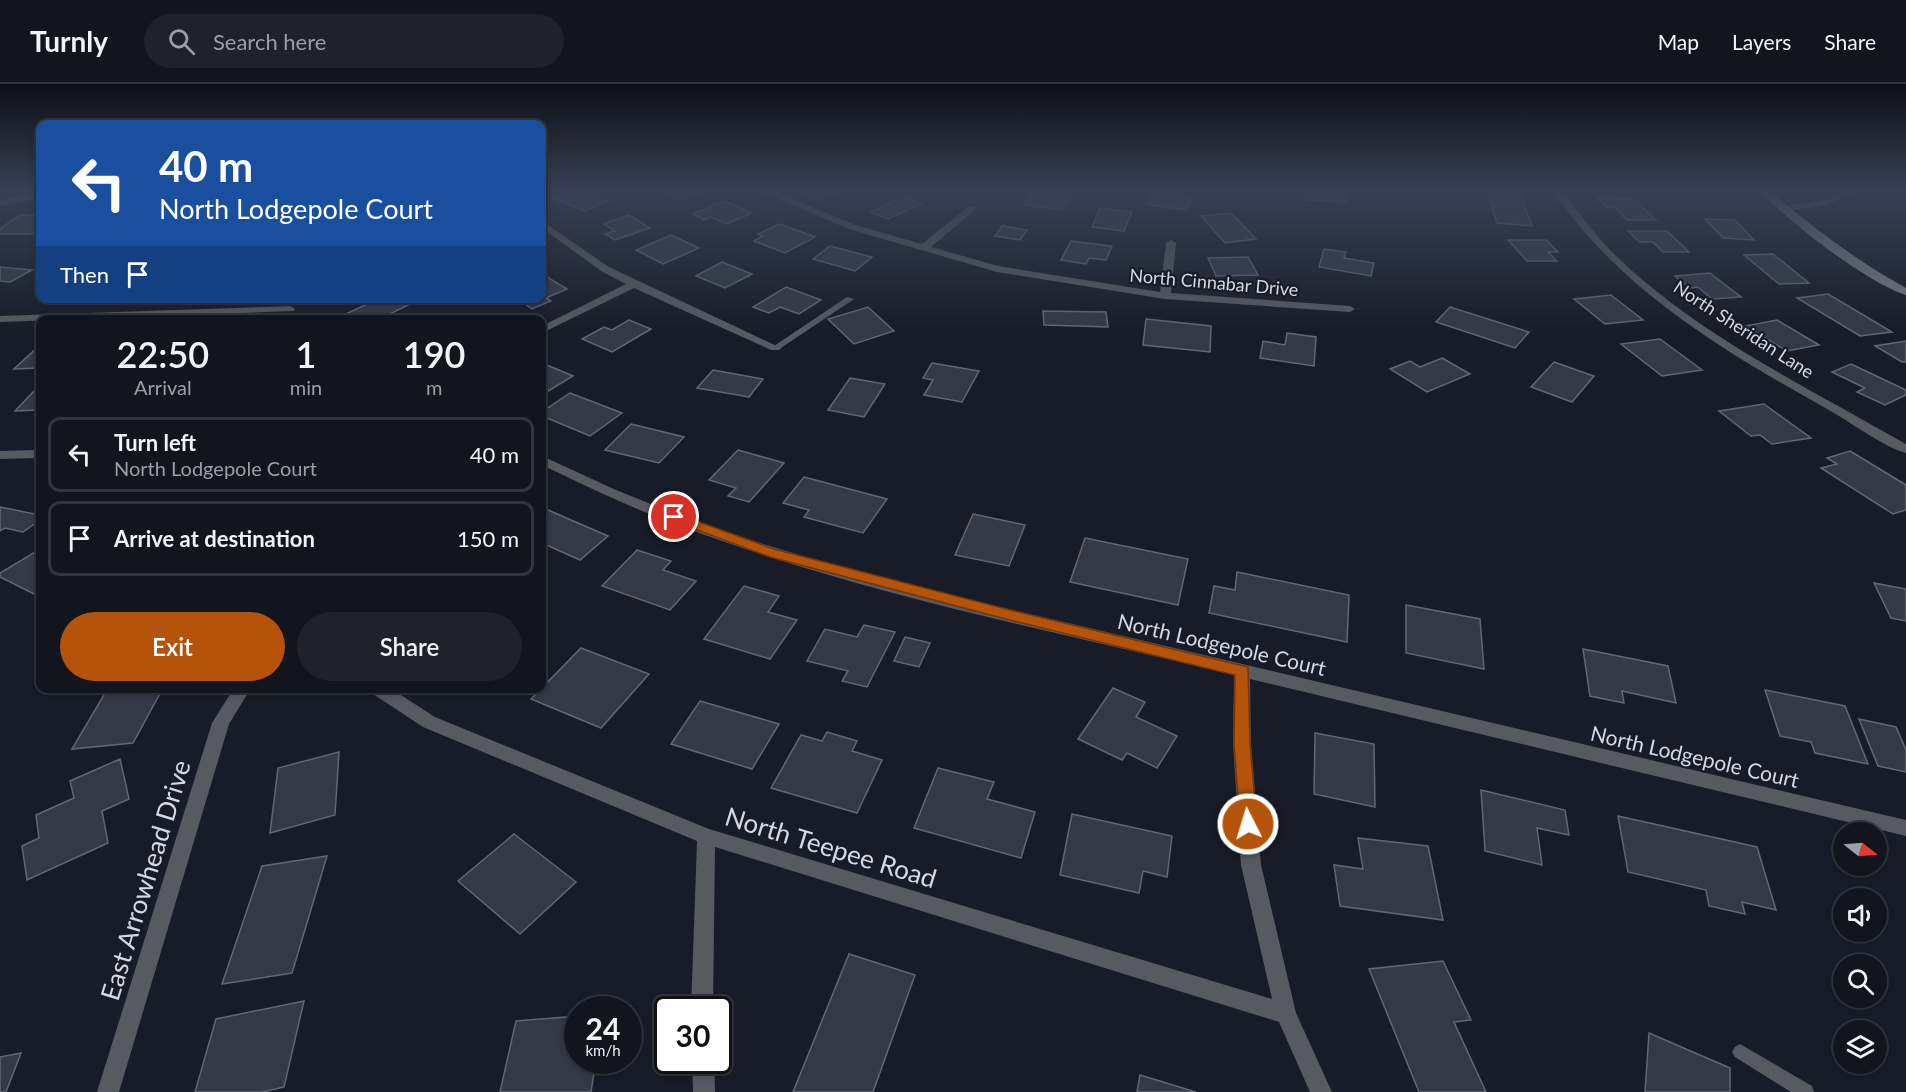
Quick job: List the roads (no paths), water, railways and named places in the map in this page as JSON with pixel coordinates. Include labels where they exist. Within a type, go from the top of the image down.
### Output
[{"type":"main road","points":[[1820,238],[1870,272],[1906,292]]},
{"type":"street","points":[[562,238],[605,269],[634,284],[775,348]]},
{"type":"street","name":"North Cinnabar Drive","points":[[890,238],[997,269],[1165,296],[1350,309]]},
{"type":"street","points":[[924,248],[936,238]]},
{"type":"street","name":"North Sheridan Lane","points":[[1596,238],[1609,253],[1648,288],[1696,324],[1761,365],[1906,448]]},
{"type":"street","points":[[1165,296],[1171,243]]},
{"type":"street","points":[[546,328],[634,284]]},
{"type":"street","points":[[116,315],[290,309]]},
{"type":"street","points":[[0,319],[36,318]]},
{"type":"street","points":[[0,455],[36,454]]},
{"type":"street","name":"North Lodgepole Court","points":[[546,462],[577,479],[770,552],[1006,614],[1906,828]]},
{"type":"street","points":[[1242,671],[1242,744],[1251,865],[1286,1014],[1321,1092]]},
{"type":"street","name":"East Arrowhead Drive","points":[[108,1092],[221,723],[240,693]]},
{"type":"street","name":"North Teepee Road","points":[[384,693],[429,722],[706,836],[1286,1014]]},
{"type":"street","points":[[702,996],[706,836]]},
{"type":"street","points":[[703,1074],[704,1092]]},
{"type":"lane","points":[[775,348],[850,299]]},
{"type":"lane","points":[[1740,1052],[1806,1092]]}]
